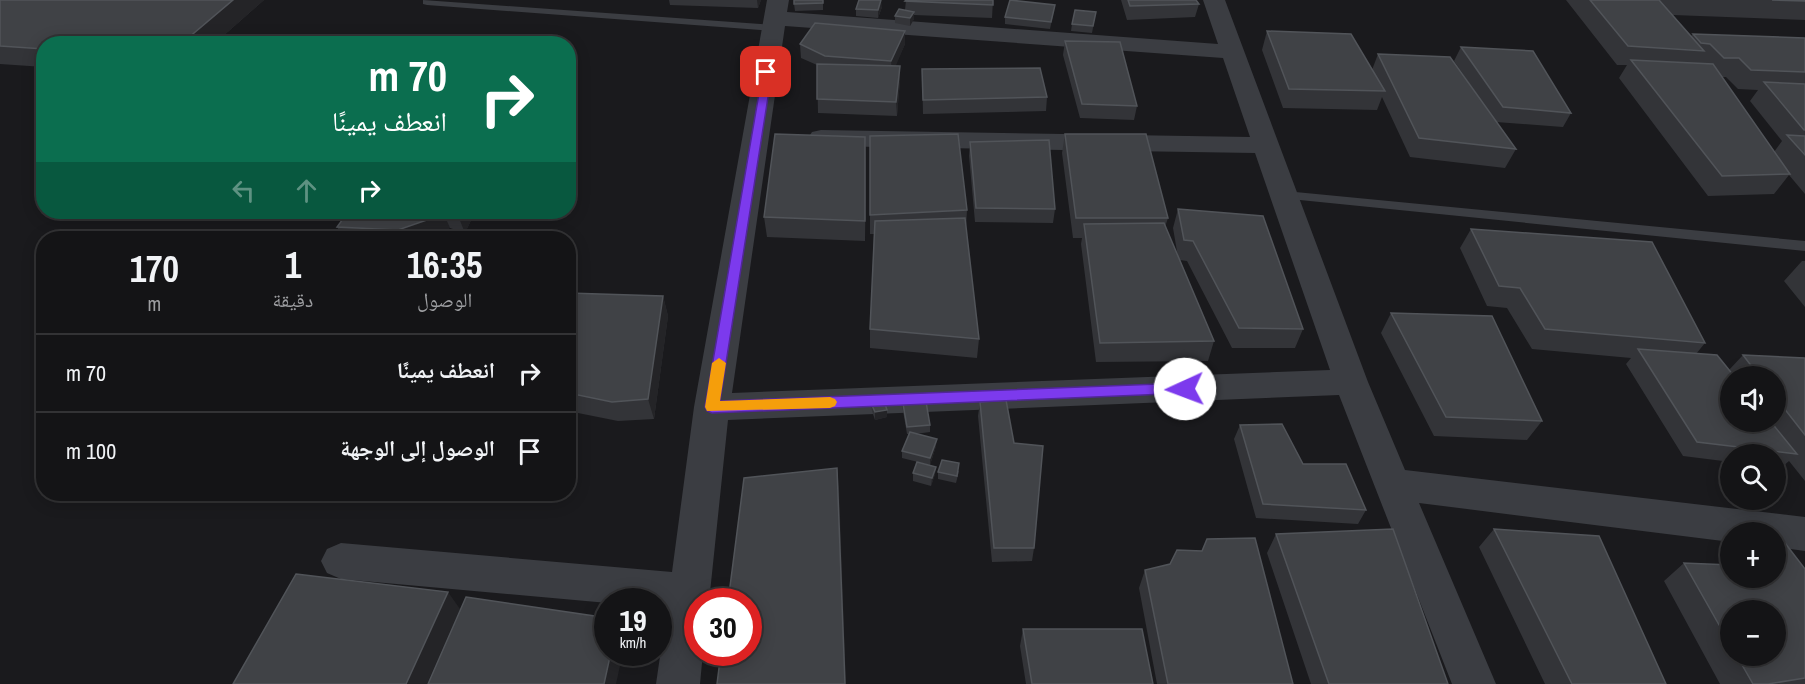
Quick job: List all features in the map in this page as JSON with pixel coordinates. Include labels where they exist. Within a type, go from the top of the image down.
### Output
[{"type":"street","points":[[1214,0],[1351,382],[1474,684]]},
{"type":"street","points":[[689,588],[712,407],[776,137],[776,15],[1233,52]]},
{"type":"street","points":[[776,137],[1267,145]]},
{"type":"street","points":[[712,407],[1351,382]]},
{"type":"street","points":[[1392,484],[1805,534]]},
{"type":"street","points":[[341,561],[684,592]]},
{"type":"street","points":[[678,684],[684,634]]},
{"type":"lane","points":[[427,2],[776,15]]},
{"type":"lane","points":[[1285,195],[1805,246]]},
{"type":"building","points":[[0,0],[233,0],[190,36],[36,36],[36,48],[0,46]]},
{"type":"building","points":[[794,0],[823,0],[823,3],[794,4]]},
{"type":"building","points":[[859,0],[881,0],[878,10],[856,9]]},
{"type":"building","points":[[993,0],[993,5],[905,1]]},
{"type":"building","points":[[1010,0],[1055,5],[1051,22],[1005,17]]},
{"type":"building","points":[[1128,0],[1196,0],[1199,4],[1130,6]]},
{"type":"building","points":[[1590,0],[1659,0],[1704,51],[1628,46]]},
{"type":"building","points":[[899,9],[914,12],[910,18],[895,16]]},
{"type":"building","points":[[1075,10],[1096,12],[1093,26],[1072,24]]},
{"type":"building","points":[[815,23],[905,31],[891,61],[825,56],[800,44]]},
{"type":"building","points":[[1267,31],[1351,34],[1385,91],[1289,89]]},
{"type":"building","points":[[1693,34],[1805,38],[1805,72],[1751,70],[1739,58],[1724,58],[1710,44],[1701,43]]},
{"type":"building","points":[[1065,41],[1120,42],[1137,106],[1082,104]]},
{"type":"building","points":[[1461,47],[1533,51],[1571,113],[1503,107]]},
{"type":"building","points":[[1378,54],[1450,57],[1516,149],[1419,138]]},
{"type":"building","points":[[1631,60],[1713,64],[1790,174],[1722,176]]},
{"type":"building","points":[[817,64],[900,66],[896,102],[817,99]]},
{"type":"building","points":[[1040,68],[1047,97],[923,100],[922,69]]},
{"type":"building","points":[[1764,82],[1805,84],[1805,130],[1804,130]]},
{"type":"building","points":[[775,134],[865,137],[865,221],[764,217]]},
{"type":"building","points":[[958,134],[967,210],[870,215],[870,136]]},
{"type":"building","points":[[1065,134],[1146,134],[1168,218],[1076,218]]},
{"type":"building","points":[[1787,135],[1805,136],[1805,155]]},
{"type":"building","points":[[1049,140],[1055,209],[976,208],[970,142]]},
{"type":"building","points":[[1178,209],[1263,216],[1303,329],[1239,328],[1193,241],[1184,240]]},
{"type":"building","points":[[965,218],[979,339],[870,329],[875,221]]},
{"type":"building","points":[[343,219],[430,219],[398,230],[337,227]]},
{"type":"building","points":[[1164,223],[1214,341],[1100,343],[1084,224]]},
{"type":"building","points":[[1471,229],[1652,242],[1705,343],[1545,329],[1520,288],[1499,286]]},
{"type":"building","points":[[576,293],[663,296],[648,399],[612,402],[576,395]]},
{"type":"building","points":[[1391,313],[1492,316],[1542,421],[1446,417]]},
{"type":"building","points":[[1638,349],[1717,355],[1726,366],[1720,366],[1720,432],[1779,432],[1797,454],[1786,453],[1786,444],[1720,445],[1697,442]]},
{"type":"building","points":[[1743,355],[1805,358],[1805,435],[1786,411],[1786,366],[1751,366]]},
{"type":"building","points":[[925,396],[930,425],[907,427],[902,398]]},
{"type":"building","points":[[1006,400],[1014,443],[1043,446],[1034,548],[994,548],[980,402]]},
{"type":"building","points":[[884,401],[887,410],[875,412],[871,403]]},
{"type":"building","points":[[1282,424],[1303,464],[1346,464],[1366,510],[1263,504],[1240,425]]},
{"type":"building","points":[[910,432],[937,439],[930,458],[902,451]]},
{"type":"building","points":[[942,460],[959,463],[957,476],[938,472]]},
{"type":"building","points":[[917,462],[936,467],[932,478],[913,473]]},
{"type":"building","points":[[837,468],[845,684],[717,684],[719,666],[762,666],[762,588],[730,588],[744,478]]},
{"type":"building","points":[[1393,529],[1448,684],[1329,684],[1276,534]]},
{"type":"building","points":[[1494,529],[1599,536],[1666,684],[1572,684]]},
{"type":"building","points":[[1255,538],[1293,684],[1168,684],[1145,570],[1170,564],[1177,550],[1202,551],[1207,539]]},
{"type":"building","points":[[1786,544],[1805,569],[1805,678],[1753,684],[1743,666],[1786,666],[1786,600],[1720,600],[1720,627],[1684,563],[1720,565],[1720,588],[1786,588]]},
{"type":"building","points":[[296,574],[448,592],[406,684],[233,684]]},
{"type":"building","points":[[466,597],[594,616],[594,666],[608,666],[604,684],[428,684]]},
{"type":"building","points":[[1023,629],[1142,629],[1153,684],[1032,684]]},
{"type":"slow traffic","points":[[719,363],[712,407],[830,402]]},
{"type":"route","points":[[766,72],[712,407],[1185,389]]}]
